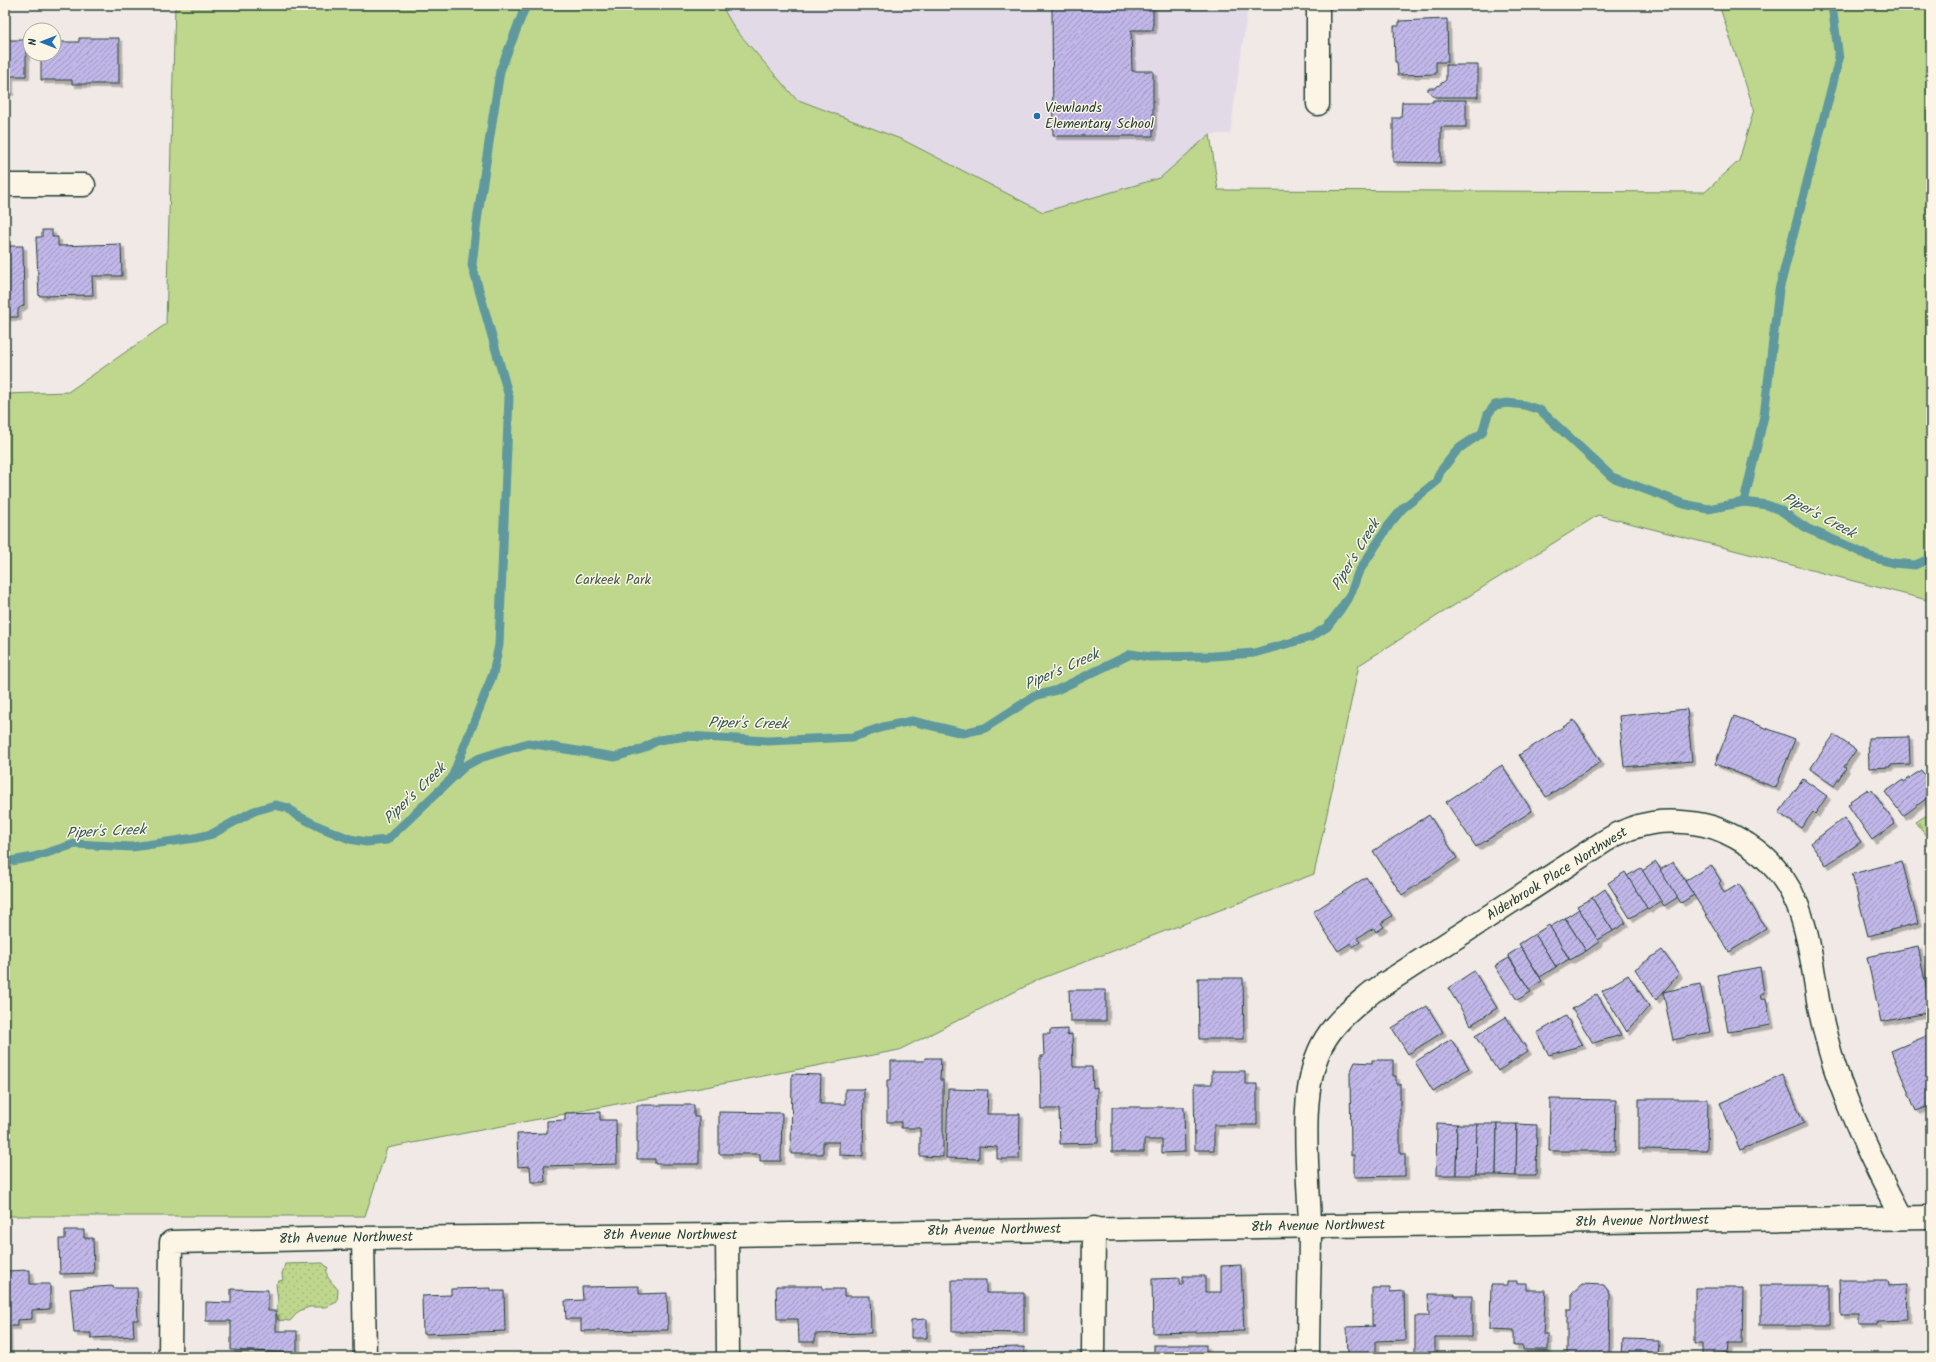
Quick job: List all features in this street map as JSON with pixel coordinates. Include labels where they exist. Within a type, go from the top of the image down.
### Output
[{"type":"street","points":[[1318,5],[1318,104]]},
{"type":"street","points":[[5,185],[84,185]]},
{"type":"street","name":"Alderbrook Place Northwest","points":[[1308,1357],[1310,1226],[1307,1104],[1310,1082],[1322,1046],[1341,1018],[1372,992],[1605,841],[1621,831],[1633,827],[1656,822],[1696,824],[1713,827],[1727,833],[1765,857],[1787,883],[1804,921],[1826,1038],[1842,1089],[1878,1173],[1901,1216]]},
{"type":"street","name":"8th Avenue Northwest","points":[[170,1357],[171,1242],[363,1238],[727,1235],[1094,1228],[1931,1216]]},
{"type":"street","points":[[1093,1357],[1094,1228]]},
{"type":"street","points":[[727,1235],[728,1357]]},
{"type":"street","points":[[363,1238],[365,1357]]},
{"type":"shaded area","name":"Viewlands Elementary School","points":[[721,5],[1248,5],[1230,134],[1210,134],[1160,178],[1043,212],[903,140],[796,99],[735,29]]},
{"type":"green space","name":"Carkeek Park","points":[[175,5],[721,5],[735,29],[796,99],[903,140],[1043,212],[1160,178],[1210,134],[1218,190],[1705,192],[1739,161],[1754,109],[1719,5],[1931,5],[1931,601],[1598,515],[1359,665],[1314,874],[1040,979],[899,1050],[387,1148],[365,1216],[5,1216],[5,394],[68,392],[166,324]]},
{"type":"green space","points":[[1931,813],[1931,842],[1915,822]]},
{"type":"green space","points":[[323,1263],[328,1268],[328,1277],[338,1290],[337,1302],[326,1307],[309,1307],[299,1311],[290,1321],[278,1320],[276,1314],[278,1301],[276,1284],[283,1280],[282,1274],[285,1264]]},
{"type":"building","points":[[1052,5],[1215,5],[1153,6],[1153,30],[1131,30],[1132,71],[1153,71],[1153,136],[1053,136]]},
{"type":"building","points":[[1447,19],[1448,62],[1436,62],[1436,74],[1398,75],[1397,62],[1395,62],[1394,26],[1399,26],[1399,21]]},
{"type":"building","points":[[79,38],[119,38],[119,84],[72,84],[72,80],[41,80],[41,62],[62,62],[62,42],[79,42]]},
{"type":"building","points":[[5,40],[22,40],[22,62],[26,62],[26,76],[10,76],[10,92],[5,92]]},
{"type":"building","points":[[1446,65],[1478,65],[1478,97],[1435,97],[1428,91],[1428,88],[1435,88],[1446,80]]},
{"type":"building","points":[[1433,100],[1466,100],[1466,127],[1441,127],[1441,163],[1393,162],[1393,118],[1401,118],[1402,102],[1433,102]]},
{"type":"building","points":[[42,230],[52,230],[52,237],[58,237],[58,246],[121,244],[122,276],[92,276],[93,295],[39,296],[36,237],[42,237]]},
{"type":"building","points":[[5,246],[23,246],[24,305],[18,309],[18,317],[5,317]]},
{"type":"building","points":[[1687,709],[1692,761],[1624,767],[1619,716]]},
{"type":"building","points":[[1734,716],[1795,739],[1776,788],[1715,764]]},
{"type":"building","points":[[1574,720],[1601,762],[1546,797],[1519,755]]},
{"type":"building","points":[[1834,735],[1856,750],[1844,767],[1846,768],[1834,786],[1810,769]]},
{"type":"building","points":[[1909,737],[1910,764],[1869,768],[1868,738]]},
{"type":"building","points":[[1502,765],[1532,811],[1476,847],[1446,802]]},
{"type":"building","points":[[1921,770],[1931,784],[1931,795],[1903,816],[1885,792],[1903,780],[1904,782]]},
{"type":"building","points":[[1803,779],[1827,796],[1815,814],[1813,812],[1801,828],[1779,813]]},
{"type":"building","points":[[1868,789],[1869,791],[1872,790],[1895,824],[1872,840],[1848,805],[1851,803],[1850,801]]},
{"type":"building","points":[[1429,815],[1457,858],[1402,895],[1373,851]]},
{"type":"building","points":[[1844,818],[1861,842],[1826,865],[1811,843]]},
{"type":"building","points":[[1902,861],[1918,923],[1868,936],[1852,874]]},
{"type":"building","points":[[1656,862],[1678,897],[1664,906],[1642,871]]},
{"type":"building","points":[[1673,862],[1694,895],[1681,903],[1660,870]]},
{"type":"building","points":[[1711,865],[1721,881],[1719,883],[1724,893],[1739,884],[1766,929],[1729,952],[1685,881]]},
{"type":"building","points":[[1641,868],[1661,901],[1648,910],[1627,876]]},
{"type":"building","points":[[1625,872],[1647,908],[1630,918],[1608,883]]},
{"type":"building","points":[[1366,877],[1392,916],[1381,923],[1384,927],[1376,932],[1374,928],[1357,938],[1360,942],[1353,947],[1351,943],[1338,951],[1313,912]]},
{"type":"building","points":[[1605,889],[1626,923],[1613,931],[1592,898]]},
{"type":"building","points":[[1592,898],[1613,931],[1598,940],[1577,906]]},
{"type":"building","points":[[1579,909],[1599,942],[1586,951],[1565,918]]},
{"type":"building","points":[[1565,918],[1586,951],[1570,960],[1550,927]]},
{"type":"building","points":[[1549,925],[1569,959],[1556,967],[1535,934]]},
{"type":"building","points":[[1535,934],[1556,967],[1540,977],[1519,944]]},
{"type":"building","points":[[1918,946],[1931,1012],[1881,1022],[1867,957]]},
{"type":"building","points":[[1521,947],[1542,981],[1529,989],[1508,955]]},
{"type":"building","points":[[1662,950],[1679,974],[1656,1000],[1635,969]]},
{"type":"building","points":[[1509,958],[1531,992],[1517,1000],[1495,966]]},
{"type":"building","points":[[1760,967],[1764,993],[1760,994],[1761,999],[1766,998],[1771,1025],[1728,1032],[1718,975]]},
{"type":"building","points":[[1474,971],[1497,1008],[1471,1025],[1448,988]]},
{"type":"building","points":[[1628,975],[1649,1006],[1627,1032],[1602,991]]},
{"type":"building","points":[[1198,978],[1243,978],[1244,1039],[1199,1039]]},
{"type":"building","points":[[1700,984],[1710,1032],[1673,1040],[1663,992]]},
{"type":"building","points":[[1069,990],[1106,990],[1106,1021],[1070,1021]]},
{"type":"building","points":[[1597,994],[1621,1035],[1593,1043],[1572,1009]]},
{"type":"building","points":[[1427,1006],[1443,1032],[1408,1054],[1392,1028]]},
{"type":"building","points":[[1566,1016],[1583,1045],[1549,1055],[1537,1033]]},
{"type":"building","points":[[1506,1017],[1528,1051],[1498,1071],[1475,1036]]},
{"type":"building","points":[[1067,1029],[1067,1035],[1072,1034],[1073,1067],[1092,1067],[1093,1088],[1097,1087],[1098,1143],[1060,1144],[1059,1109],[1041,1109],[1040,1056],[1044,1056],[1043,1034],[1050,1034],[1050,1030]]},
{"type":"building","points":[[1931,1034],[1931,1105],[1916,1111],[1891,1051]]},
{"type":"building","points":[[1451,1039],[1469,1068],[1433,1091],[1415,1062]]},
{"type":"building","points":[[925,1058],[941,1058],[940,1080],[943,1080],[943,1157],[920,1156],[920,1128],[901,1128],[901,1122],[887,1122],[887,1080],[891,1080],[891,1061],[924,1061]]},
{"type":"building","points":[[1372,1060],[1393,1060],[1393,1076],[1396,1076],[1396,1084],[1400,1084],[1400,1154],[1405,1154],[1405,1176],[1354,1177],[1354,1155],[1351,1155],[1350,1073],[1355,1062],[1372,1063]]},
{"type":"building","points":[[1212,1071],[1245,1071],[1245,1084],[1257,1084],[1257,1125],[1214,1125],[1214,1150],[1195,1150],[1194,1084],[1212,1084]]},
{"type":"building","points":[[792,1074],[821,1075],[820,1104],[845,1104],[845,1089],[864,1089],[863,1156],[839,1155],[839,1142],[823,1142],[823,1154],[791,1154]]},
{"type":"building","points":[[1783,1075],[1804,1123],[1740,1150],[1720,1103]]},
{"type":"building","points":[[948,1089],[988,1090],[987,1114],[1020,1114],[1019,1159],[997,1159],[997,1147],[979,1146],[979,1159],[946,1158]]},
{"type":"building","points":[[1550,1099],[1616,1100],[1615,1151],[1549,1151]]},
{"type":"building","points":[[1639,1099],[1708,1099],[1707,1150],[1639,1149]]},
{"type":"building","points":[[637,1105],[694,1105],[694,1117],[699,1117],[699,1164],[655,1164],[655,1159],[637,1159]]},
{"type":"building","points":[[1112,1107],[1184,1107],[1185,1152],[1162,1153],[1162,1140],[1144,1140],[1144,1152],[1112,1152]]},
{"type":"building","points":[[600,1112],[600,1120],[616,1120],[617,1164],[544,1166],[545,1182],[531,1182],[530,1166],[518,1167],[517,1134],[547,1133],[547,1121],[565,1120],[565,1113]]},
{"type":"building","points":[[719,1112],[782,1113],[781,1161],[760,1161],[760,1154],[719,1154]]},
{"type":"building","points":[[1437,1123],[1457,1124],[1456,1175],[1436,1175]]},
{"type":"building","points":[[1457,1124],[1477,1124],[1476,1175],[1456,1175]]},
{"type":"building","points":[[1477,1124],[1497,1124],[1496,1175],[1476,1175]]},
{"type":"building","points":[[1497,1124],[1517,1124],[1516,1176],[1496,1175]]},
{"type":"building","points":[[1517,1124],[1537,1125],[1536,1176],[1516,1176]]},
{"type":"building","points":[[65,1230],[84,1230],[84,1238],[93,1238],[94,1273],[60,1274],[59,1239],[65,1239]]},
{"type":"building","points":[[1241,1265],[1244,1331],[1153,1333],[1152,1279],[1180,1278],[1180,1285],[1183,1285],[1183,1276],[1205,1276],[1205,1292],[1221,1292],[1221,1266]]},
{"type":"building","points":[[30,1270],[30,1284],[50,1284],[50,1309],[32,1310],[32,1319],[17,1320],[17,1326],[8,1326],[9,1357],[5,1357],[5,1271]]},
{"type":"building","points":[[952,1280],[986,1280],[986,1293],[1024,1293],[1024,1333],[952,1332]]},
{"type":"building","points":[[1840,1280],[1888,1280],[1889,1285],[1907,1284],[1908,1320],[1878,1321],[1878,1325],[1859,1325],[1859,1315],[1841,1315]]},
{"type":"building","points":[[1507,1281],[1517,1281],[1517,1284],[1527,1284],[1527,1290],[1546,1290],[1543,1334],[1548,1334],[1548,1350],[1522,1350],[1522,1346],[1514,1346],[1514,1330],[1490,1329],[1491,1285],[1507,1285]]},
{"type":"building","points":[[1582,1284],[1604,1285],[1610,1294],[1609,1357],[1567,1357],[1567,1310],[1572,1310],[1572,1293]]},
{"type":"building","points":[[113,1286],[113,1288],[137,1288],[138,1320],[133,1320],[134,1336],[91,1338],[91,1333],[74,1333],[70,1289]]},
{"type":"building","points":[[639,1286],[639,1294],[667,1293],[668,1330],[581,1331],[581,1319],[566,1319],[565,1301],[583,1300],[582,1287]]},
{"type":"building","points":[[776,1286],[822,1286],[822,1289],[844,1289],[844,1296],[870,1296],[871,1333],[815,1334],[815,1342],[799,1342],[798,1319],[777,1319]]},
{"type":"building","points":[[1760,1286],[1830,1286],[1830,1325],[1760,1325]]},
{"type":"building","points":[[491,1288],[491,1291],[504,1291],[505,1331],[423,1334],[422,1296],[451,1295],[451,1289]]},
{"type":"building","points":[[1372,1288],[1390,1288],[1390,1292],[1404,1291],[1405,1340],[1376,1341],[1376,1354],[1348,1355],[1347,1327],[1375,1326],[1372,1325]]},
{"type":"building","points":[[1695,1288],[1743,1288],[1742,1343],[1729,1343],[1728,1353],[1723,1353],[1723,1356],[1703,1356],[1703,1344],[1695,1344]]},
{"type":"building","points":[[231,1289],[268,1290],[268,1311],[276,1311],[276,1331],[297,1331],[297,1353],[231,1350],[231,1321],[206,1321],[206,1302],[231,1303]]},
{"type":"building","points":[[1428,1294],[1455,1294],[1455,1296],[1472,1296],[1472,1337],[1435,1337],[1435,1357],[1415,1357],[1415,1316],[1429,1316]]},
{"type":"building","points":[[927,1319],[927,1338],[911,1338],[911,1320]]},
{"type":"building","points":[[1623,1339],[1659,1340],[1658,1357],[1622,1357]]},
{"type":"building","points":[[1154,1345],[1206,1345],[1206,1357],[1154,1357]]},
{"type":"building","points":[[1024,1347],[1024,1357],[970,1357],[970,1348]]},
{"type":"building","points":[[788,1353],[818,1353],[818,1356],[869,1354],[869,1357],[788,1357]]},
{"type":"waterway","points":[[453,775],[493,674],[499,645],[509,397],[472,265],[477,221],[500,71],[526,5]]},
{"type":"waterway","points":[[1744,502],[1764,416],[1779,290],[1839,59],[1832,5]]},
{"type":"waterway","name":"Piper's Creek","points":[[5,862],[34,857],[75,844],[132,847],[195,838],[212,834],[254,811],[275,805],[288,808],[296,815],[320,827],[350,839],[366,842],[387,840],[465,766],[480,758],[528,743],[615,757],[642,749],[658,740],[688,736],[768,741],[853,737],[883,727],[912,721],[963,733],[985,728],[1035,696],[1057,690],[1131,654],[1150,657],[1213,656],[1254,653],[1311,637],[1327,627],[1340,610],[1351,593],[1358,573],[1389,525],[1403,508],[1436,482],[1440,472],[1458,449],[1482,433],[1488,414],[1495,405],[1507,403],[1524,405],[1540,410],[1612,477],[1684,504],[1708,509],[1744,502],[1767,505],[1780,510],[1808,529],[1868,556],[1893,563],[1915,565],[1931,558]]},
{"type":"place","name":"Viewlands Elementary School","points":[[1037,116]]}]
